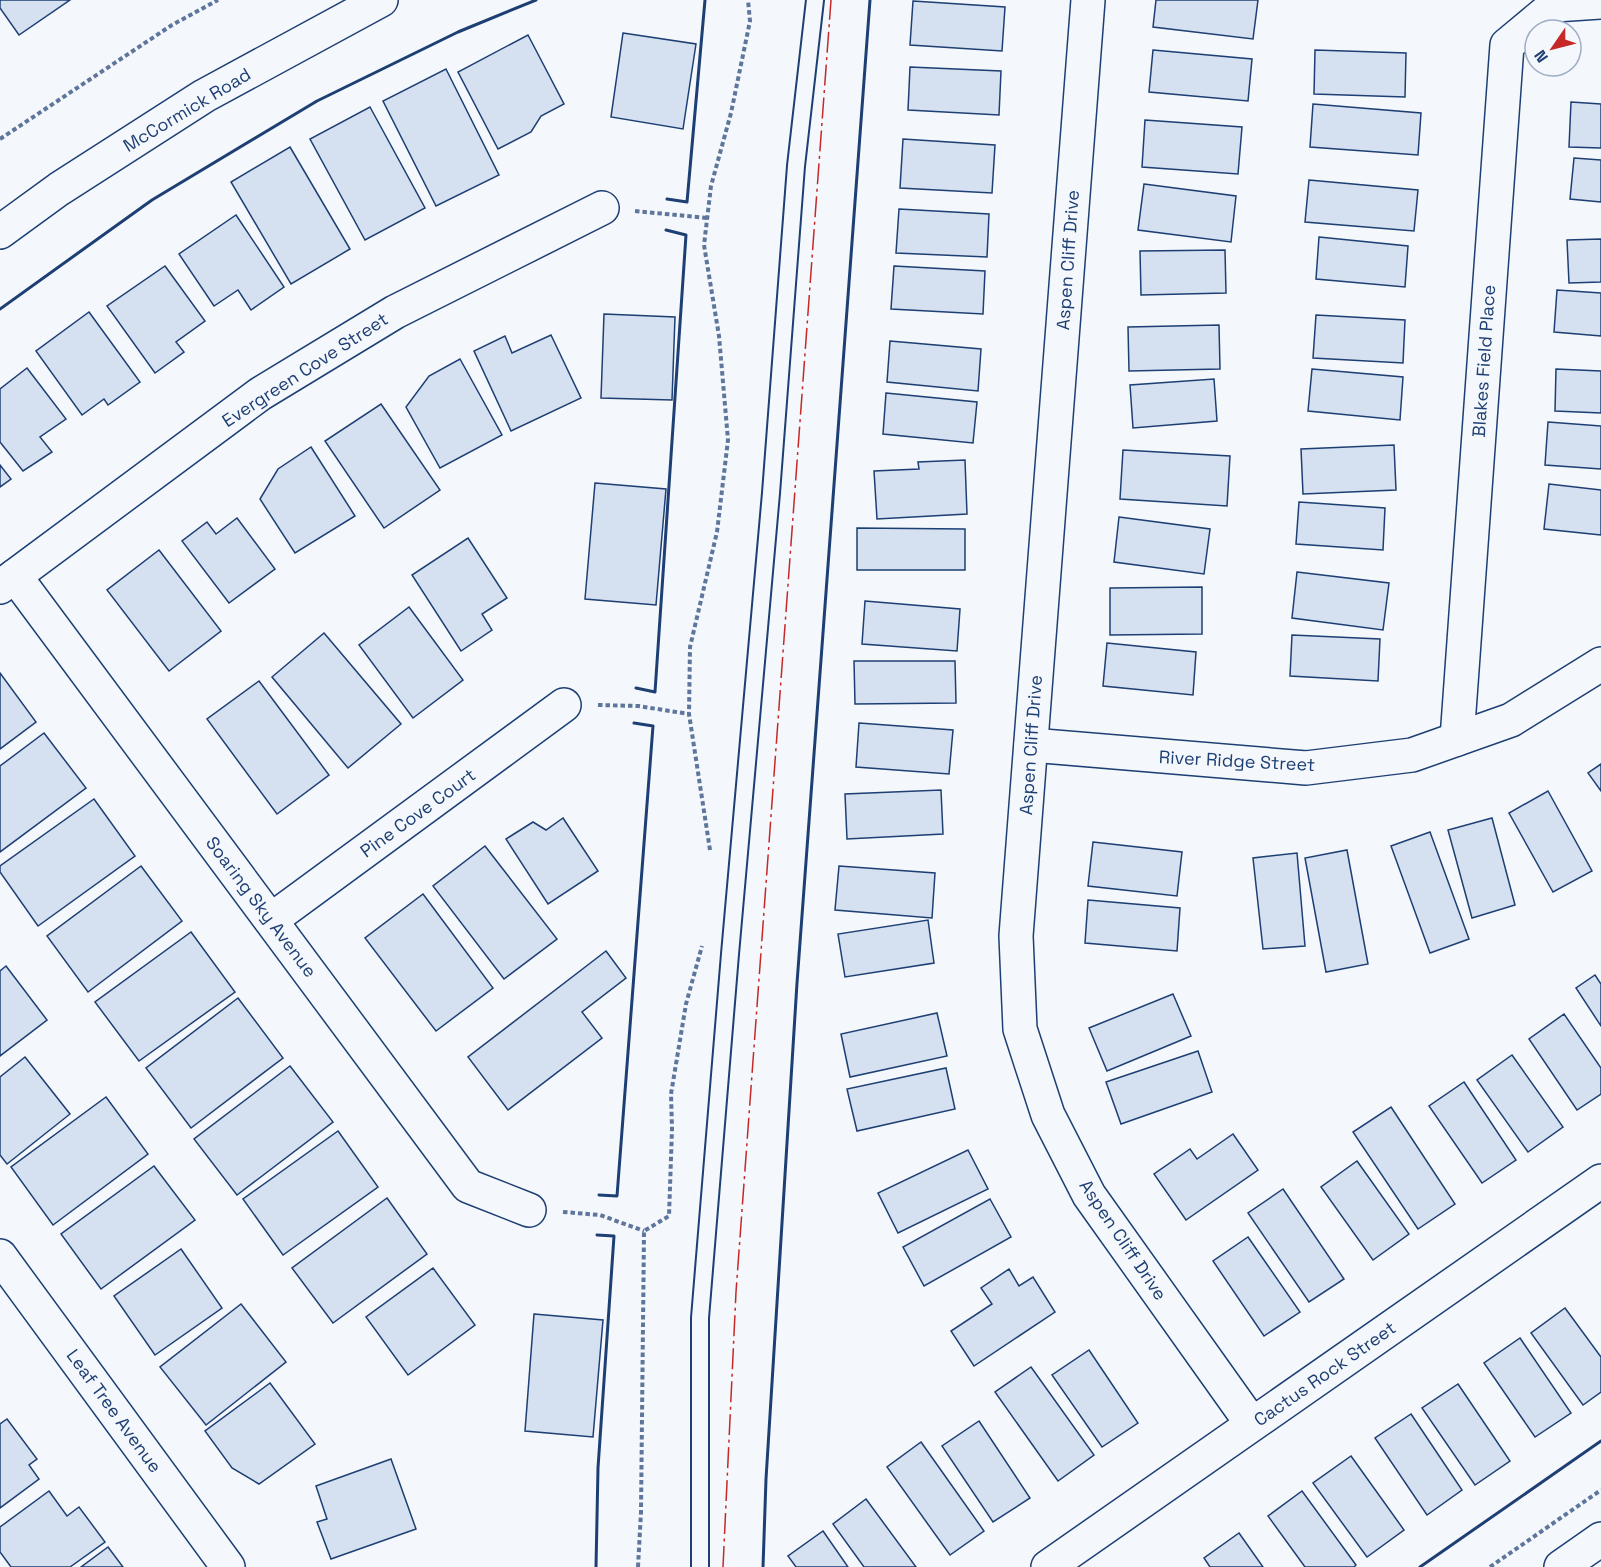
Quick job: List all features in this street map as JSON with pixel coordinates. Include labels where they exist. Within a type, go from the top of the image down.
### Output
[{"type":"street","name":"McCormick Road","points":[[0,232],[59,189],[204,96],[381,0]]},
{"type":"street","name":"Aspen Cliff Drive","points":[[1088,0],[1016,936],[1020,1029],[1048,1115],[1089,1195],[1252,1424]]},
{"type":"street","name":"Blakes Field Place","points":[[1457,739],[1507,45],[1555,5],[1601,2]]},
{"type":"street","name":"Evergreen Cove Street","points":[[7,581],[260,394],[394,312],[602,208]]},
{"type":"street","name":"Soaring Sky Avenue","points":[[7,581],[271,920],[468,1186],[529,1210]]},
{"type":"street","name":"River Ridge Street","points":[[1031,746],[1306,768],[1412,755],[1511,720],[1601,664]]},
{"type":"street","name":"Pine Cove Court","points":[[271,920],[564,705]]},
{"type":"street","name":"Cactus Rock Street","points":[[1048,1567],[1601,1181]]},
{"type":"street","name":"Leaf Tree Avenue","points":[[0,1256],[228,1567]]},
{"type":"street","points":[[1561,1567],[1601,1539]]},
{"type":"lane","points":[[700,1567],[700,1318],[771,493],[796,166],[815,0]]},
{"type":"path","points":[[0,139],[172,25],[218,0]]},
{"type":"path","points":[[711,853],[690,714],[690,648],[717,532],[728,440],[719,336],[704,245],[711,186],[731,112],[750,21],[748,0]]},
{"type":"path","points":[[602,208],[707,218]]},
{"type":"path","points":[[564,705],[638,706],[690,714]]},
{"type":"path","points":[[644,1232],[669,1216],[671,1094],[686,1004],[704,937]]},
{"type":"path","points":[[529,1210],[600,1215],[644,1232]]},
{"type":"path","points":[[638,1567],[641,1512],[644,1232]]},
{"type":"path","points":[[1490,1567],[1601,1490]]},
{"type":"building","points":[[0,0],[70,0],[19,35],[0,8]]},
{"type":"building","points":[[1156,0],[1258,0],[1253,39],[1153,27]]},
{"type":"building","points":[[913,1],[1005,7],[1002,51],[910,45]]},
{"type":"building","points":[[623,33],[696,44],[683,129],[611,117]]},
{"type":"building","points":[[528,35],[564,104],[541,116],[531,132],[498,149],[458,72]]},
{"type":"building","points":[[1153,50],[1252,59],[1248,101],[1149,92]]},
{"type":"building","points":[[1315,50],[1406,53],[1405,97],[1314,94]]},
{"type":"building","points":[[910,67],[1001,71],[999,115],[908,110]]},
{"type":"building","points":[[446,69],[499,175],[436,206],[383,101]]},
{"type":"building","points":[[1571,102],[1601,104],[1601,148],[1569,147]]},
{"type":"building","points":[[1313,104],[1421,113],[1418,155],[1310,147]]},
{"type":"building","points":[[370,107],[425,208],[365,240],[310,139]]},
{"type":"building","points":[[1145,120],[1242,127],[1238,174],[1142,167]]},
{"type":"building","points":[[903,139],[995,145],[992,193],[900,188]]},
{"type":"building","points":[[290,147],[350,249],[291,284],[231,182]]},
{"type":"building","points":[[1574,158],[1601,160],[1601,202],[1570,199]]},
{"type":"building","points":[[1309,180],[1418,190],[1414,231],[1305,222]]},
{"type":"building","points":[[1144,184],[1236,196],[1231,242],[1138,230]]},
{"type":"building","points":[[899,209],[989,214],[987,257],[896,253]]},
{"type":"building","points":[[236,215],[284,287],[251,310],[238,290],[214,306],[179,254]]},
{"type":"building","points":[[1319,237],[1408,246],[1405,287],[1316,279]]},
{"type":"building","points":[[1601,239],[1601,282],[1569,283],[1567,240]]},
{"type":"building","points":[[1225,250],[1226,293],[1141,295],[1140,251]]},
{"type":"building","points":[[165,266],[205,321],[176,342],[184,352],[155,373],[107,306]]},
{"type":"building","points":[[894,266],[985,271],[983,314],[891,309]]},
{"type":"building","points":[[1557,290],[1601,293],[1601,336],[1554,332]]},
{"type":"building","points":[[89,312],[140,382],[108,405],[104,399],[82,415],[36,351]]},
{"type":"building","points":[[604,314],[675,317],[672,400],[601,398]]},
{"type":"building","points":[[1316,315],[1405,320],[1403,363],[1313,358]]},
{"type":"building","points":[[1219,325],[1220,369],[1129,371],[1128,327]]},
{"type":"building","points":[[551,335],[581,398],[511,431],[474,351],[505,336],[512,353]]},
{"type":"building","points":[[890,341],[981,349],[978,391],[887,382]]},
{"type":"building","points":[[460,359],[502,435],[440,468],[406,407],[429,376]]},
{"type":"building","points":[[27,368],[66,419],[40,437],[52,452],[23,471],[0,442],[0,389]]},
{"type":"building","points":[[1312,369],[1403,377],[1400,420],[1308,411]]},
{"type":"building","points":[[1556,369],[1601,371],[1601,413],[1555,411]]},
{"type":"building","points":[[1214,379],[1217,421],[1133,428],[1130,385]]},
{"type":"building","points":[[886,393],[977,402],[973,443],[883,434]]},
{"type":"building","points":[[381,404],[440,490],[384,528],[325,441]]},
{"type":"building","points":[[1548,422],[1601,426],[1601,469],[1545,465]]},
{"type":"building","points":[[1394,445],[1396,490],[1303,494],[1301,449]]},
{"type":"building","points":[[311,447],[355,516],[295,553],[260,499],[278,469]]},
{"type":"building","points":[[1123,450],[1230,456],[1227,506],[1120,499]]},
{"type":"building","points":[[965,460],[967,514],[877,519],[874,471],[919,469],[918,462]]},
{"type":"building","points":[[0,465],[11,479],[0,487]]},
{"type":"building","points":[[595,483],[666,489],[656,605],[585,599]]},
{"type":"building","points":[[1549,484],[1601,490],[1601,535],[1544,529]]},
{"type":"building","points":[[1299,502],[1385,508],[1383,550],[1296,544]]},
{"type":"building","points":[[1119,517],[1210,529],[1204,574],[1114,562]]},
{"type":"building","points":[[237,518],[275,569],[229,603],[182,541],[207,522],[216,534]]},
{"type":"building","points":[[857,528],[965,529],[965,570],[857,570]]},
{"type":"building","points":[[468,538],[507,598],[482,614],[492,630],[461,651],[412,575]]},
{"type":"building","points":[[159,550],[221,631],[169,671],[107,590]]},
{"type":"building","points":[[1297,572],[1389,583],[1383,630],[1292,618]]},
{"type":"building","points":[[1202,587],[1202,634],[1110,635],[1110,588]]},
{"type":"building","points":[[865,601],[960,609],[957,651],[862,644]]},
{"type":"building","points":[[409,607],[463,680],[413,718],[359,645]]},
{"type":"building","points":[[324,633],[401,724],[348,768],[272,677]]},
{"type":"building","points":[[1292,635],[1380,639],[1378,681],[1290,676]]},
{"type":"building","points":[[1107,643],[1196,652],[1193,695],[1103,686]]},
{"type":"building","points":[[854,661],[955,661],[956,703],[855,704]]},
{"type":"building","points":[[0,673],[36,722],[0,749]]},
{"type":"building","points":[[259,681],[329,775],[277,814],[207,719]]},
{"type":"building","points":[[859,723],[953,730],[949,774],[856,767]]},
{"type":"building","points":[[44,733],[86,788],[0,852],[0,766]]},
{"type":"building","points":[[1601,764],[1601,791],[1588,773]]},
{"type":"building","points":[[941,790],[943,834],[847,839],[845,794]]},
{"type":"building","points":[[1548,791],[1592,871],[1553,892],[1509,813]]},
{"type":"building","points":[[94,799],[135,856],[38,926],[0,872],[0,866]]},
{"type":"building","points":[[563,818],[598,871],[548,904],[506,839],[533,822],[546,830]]},
{"type":"building","points":[[1492,818],[1515,905],[1472,918],[1448,830]]},
{"type":"building","points":[[1430,832],[1469,939],[1430,953],[1391,846]]},
{"type":"building","points":[[1093,842],[1182,852],[1177,896],[1088,886]]},
{"type":"building","points":[[485,846],[557,939],[504,979],[433,886]]},
{"type":"building","points":[[1347,850],[1368,964],[1326,972],[1305,858]]},
{"type":"building","points":[[1297,853],[1305,946],[1263,949],[1253,858]]},
{"type":"building","points":[[141,866],[182,921],[88,992],[47,936]]},
{"type":"building","points":[[839,866],[935,873],[932,918],[835,910]]},
{"type":"building","points":[[423,894],[493,988],[436,1031],[365,938]]},
{"type":"building","points":[[1088,900],[1180,908],[1177,951],[1085,943]]},
{"type":"building","points":[[928,920],[934,963],[845,977],[838,934]]},
{"type":"building","points":[[191,932],[235,992],[139,1061],[95,1002]]},
{"type":"building","points":[[606,951],[626,978],[582,1012],[602,1038],[508,1110],[468,1057]]},
{"type":"building","points":[[6,966],[47,1020],[0,1056],[0,971]]},
{"type":"building","points":[[1595,975],[1601,984],[1601,1026],[1576,988]]},
{"type":"building","points":[[1173,994],[1191,1036],[1107,1071],[1089,1028]]},
{"type":"building","points":[[238,998],[283,1058],[191,1128],[146,1068]]},
{"type":"building","points":[[937,1013],[947,1056],[850,1077],[841,1034]]},
{"type":"building","points":[[1564,1014],[1601,1068],[1601,1094],[1577,1110],[1529,1039]]},
{"type":"building","points":[[1198,1051],[1212,1092],[1121,1124],[1106,1082]]},
{"type":"building","points":[[1512,1055],[1563,1127],[1528,1152],[1477,1080]]},
{"type":"building","points":[[25,1057],[70,1114],[7,1164],[0,1155],[0,1077]]},
{"type":"building","points":[[290,1066],[333,1122],[237,1195],[194,1139]]},
{"type":"building","points":[[946,1068],[955,1109],[857,1131],[847,1089]]},
{"type":"building","points":[[1464,1082],[1516,1160],[1482,1183],[1429,1106]]},
{"type":"building","points":[[106,1097],[148,1154],[53,1225],[11,1167]]},
{"type":"building","points":[[1391,1107],[1455,1204],[1418,1229],[1353,1132]]},
{"type":"building","points":[[338,1131],[378,1187],[283,1255],[243,1199]]},
{"type":"building","points":[[1233,1134],[1258,1170],[1186,1220],[1154,1174],[1190,1149],[1197,1159]]},
{"type":"building","points":[[968,1150],[988,1189],[898,1233],[878,1193]]},
{"type":"building","points":[[1357,1161],[1409,1234],[1373,1260],[1321,1187]]},
{"type":"building","points":[[154,1166],[195,1220],[101,1289],[61,1234]]},
{"type":"building","points":[[1283,1189],[1344,1279],[1309,1302],[1248,1213]]},
{"type":"building","points":[[387,1198],[427,1254],[333,1323],[292,1268]]},
{"type":"building","points":[[990,1199],[1011,1237],[924,1286],[903,1247]]},
{"type":"building","points":[[1248,1237],[1300,1312],[1264,1336],[1213,1261]]},
{"type":"building","points":[[181,1249],[222,1308],[155,1355],[114,1296]]},
{"type":"building","points":[[433,1268],[475,1325],[408,1375],[366,1317]]},
{"type":"building","points":[[1009,1269],[1019,1286],[1033,1277],[1055,1312],[974,1366],[951,1331],[992,1304],[981,1288]]},
{"type":"building","points":[[241,1304],[286,1362],[206,1425],[160,1367]]},
{"type":"building","points":[[1565,1308],[1601,1357],[1601,1392],[1583,1405],[1531,1333]]},
{"type":"building","points":[[534,1314],[603,1320],[593,1437],[525,1431]]},
{"type":"building","points":[[1520,1338],[1571,1413],[1535,1437],[1484,1363]]},
{"type":"building","points":[[1089,1350],[1138,1423],[1102,1447],[1052,1375]]},
{"type":"building","points":[[1031,1367],[1094,1455],[1058,1481],[995,1392]]},
{"type":"building","points":[[270,1383],[315,1444],[259,1484],[232,1468],[205,1431]]},
{"type":"building","points":[[1458,1384],[1510,1461],[1475,1485],[1422,1408]]},
{"type":"building","points":[[1411,1414],[1462,1490],[1427,1515],[1375,1438]]},
{"type":"building","points":[[7,1419],[37,1459],[29,1465],[39,1479],[0,1508],[0,1424]]},
{"type":"building","points":[[979,1421],[1030,1498],[993,1522],[942,1446]]},
{"type":"building","points":[[921,1442],[984,1531],[950,1555],[887,1467]]},
{"type":"building","points":[[1351,1456],[1404,1530],[1367,1557],[1313,1483]]},
{"type":"building","points":[[391,1459],[416,1529],[331,1559],[317,1522],[327,1519],[316,1486]]},
{"type":"building","points":[[49,1491],[67,1516],[79,1507],[105,1542],[70,1567],[11,1567],[0,1552],[0,1527]]},
{"type":"building","points":[[1302,1491],[1356,1565],[1354,1567],[1305,1567],[1268,1516]]},
{"type":"building","points":[[866,1499],[916,1567],[864,1567],[833,1524]]},
{"type":"building","points":[[823,1531],[848,1567],[796,1567],[788,1556]]},
{"type":"building","points":[[1239,1533],[1263,1567],[1210,1567],[1204,1558]]},
{"type":"building","points":[[108,1547],[123,1567],[81,1567]]},
{"type":"wall","points":[[0,309],[152,200],[317,101],[458,32],[536,0]]},
{"type":"wall","points":[[667,199],[687,202],[705,0]]},
{"type":"wall","points":[[763,1567],[766,1479],[797,983],[870,0]]},
{"type":"wall","points":[[636,688],[655,692],[686,235],[666,230]]},
{"type":"wall","points":[[599,1195],[617,1196],[653,726],[634,723]]},
{"type":"wall","points":[[596,1567],[598,1468],[614,1236],[597,1235]]},
{"type":"wall","points":[[1420,1567],[1601,1441]]},
{"type":"power","points":[[723,1567],[736,1292],[831,0]]}]
